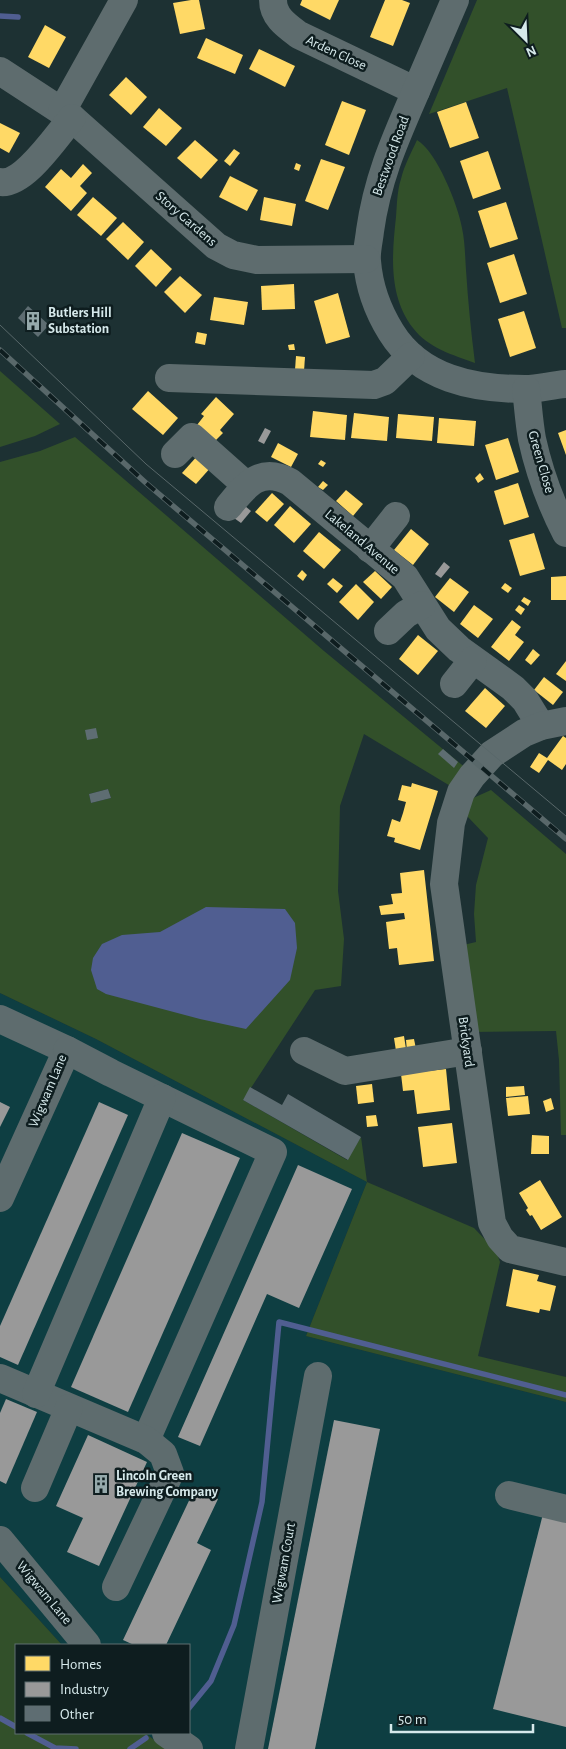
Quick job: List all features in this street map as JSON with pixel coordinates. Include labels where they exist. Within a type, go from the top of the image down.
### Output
[{"type":"street","points":[[0,182],[6,183],[11,181],[29,169],[67,114],[124,0]]},
{"type":"street","name":"Arden Close","points":[[273,0],[273,6],[280,19],[299,35],[416,91]]},
{"type":"street","name":"Bestwood Road","points":[[455,0],[383,170],[374,205],[366,260],[375,300],[397,342],[411,356],[430,369],[456,381],[477,386],[526,389],[566,384]]},
{"type":"street","name":"Story Gardens","points":[[0,71],[67,114],[216,246],[233,254],[257,260],[366,260]]},
{"type":"street","points":[[169,378],[374,386],[385,381],[411,356]]},
{"type":"street","name":"Green Close","points":[[526,389],[532,438],[541,471],[566,533]]},
{"type":"street","points":[[175,454],[192,437],[238,478]]},
{"type":"street","name":"Lakeland Avenue","points":[[228,507],[238,478],[279,476],[290,482],[405,577],[438,629],[459,649],[513,688],[554,724]]},
{"type":"street","points":[[370,549],[396,516]]},
{"type":"street","points":[[388,631],[406,614],[422,604]]},
{"type":"street","points":[[454,684],[474,660]]},
{"type":"street","name":"Brickyard","points":[[554,724],[524,733],[504,745],[492,754],[472,776],[461,792],[451,823],[444,884],[492,1223],[500,1238],[510,1250],[566,1262]]},
{"type":"street","name":"Wigwam Lane","points":[[0,1019],[67,1050],[0,1198]]},
{"type":"street","points":[[67,1050],[272,1152],[146,1440]]},
{"type":"street","points":[[304,1051],[346,1071],[468,1051]]},
{"type":"street","points":[[36,1394],[162,1098]]},
{"type":"street","name":"Wigwam Court","points":[[249,1749],[318,1376]]},
{"type":"street","points":[[0,1378],[146,1440],[163,1454],[170,1473],[116,1587]]},
{"type":"street","points":[[35,1488],[69,1408]]},
{"type":"street","points":[[509,1494],[566,1509]]},
{"type":"street","name":"Wigwam Lane","points":[[0,1540],[86,1644]]},
{"type":"street","points":[[167,1734],[189,1749]]},
{"type":"shaded area","points":[[0,993],[96,1039],[367,1182],[306,1336],[566,1402],[566,1749],[166,1749],[146,1734],[190,1734],[190,1644],[61,1644],[0,1577]]},
{"type":"green space","points":[[477,0],[566,0],[566,328],[562,328],[507,88],[429,114]]},
{"type":"green space","points":[[417,140],[425,146],[439,167],[446,180],[460,218],[475,363],[441,350],[426,341],[413,328],[399,302],[393,260],[398,193],[404,169]]},
{"type":"green space","points":[[0,371],[60,424],[35,436],[0,447]]},
{"type":"green space","points":[[75,437],[324,651],[467,769],[452,787],[364,734],[340,806],[338,891],[344,939],[341,986],[315,990],[243,1100],[347,1160],[361,1137],[367,1182],[96,1039],[0,993],[0,462],[40,451]],"holes":[[[108,789],[111,798],[91,803],[89,794]]]},
{"type":"green space","points":[[491,790],[566,854],[566,1135],[561,1135],[559,1060],[556,1031],[470,1032],[459,946],[476,942],[474,914],[476,885],[488,838],[467,816],[471,799]]},
{"type":"green space","points":[[367,1182],[474,1228],[496,1251],[500,1262],[478,1356],[566,1377],[566,1402],[306,1336]]},
{"type":"green space","points":[[0,1577],[61,1644],[15,1644],[15,1734],[146,1734],[166,1749],[0,1749]]},
{"type":"water","points":[[206,907],[285,909],[295,923],[297,948],[290,980],[246,1029],[106,994],[97,989],[91,970],[93,958],[102,944],[122,935],[160,932]]},
{"type":"building: Homes","points":[[199,0],[205,29],[180,34],[173,3]]},
{"type":"building: Homes","points":[[302,0],[339,0],[330,20],[300,5]]},
{"type":"building: Homes","points":[[385,0],[402,0],[410,3],[393,46],[370,37]]},
{"type":"building: Homes","points":[[45,25],[66,37],[49,68],[28,57]]},
{"type":"building: Homes","points":[[206,38],[243,55],[235,74],[197,58]]},
{"type":"building: Homes","points":[[259,49],[295,66],[285,87],[249,69]]},
{"type":"building: Homes","points":[[126,77],[147,97],[131,115],[109,95]]},
{"type":"building: Homes","points":[[342,101],[366,110],[349,155],[325,145]]},
{"type":"building: Homes","points":[[466,102],[479,138],[450,148],[437,112]]},
{"type":"building: Homes","points":[[159,108],[182,128],[166,146],[143,127]]},
{"type":"building: Homes","points":[[0,123],[20,133],[9,153],[0,148]]},
{"type":"building: Homes","points":[[195,140],[218,160],[201,179],[177,158]]},
{"type":"building: Homes","points":[[234,149],[240,153],[230,166],[224,161]]},
{"type":"building: Homes","points":[[488,151],[501,189],[473,199],[460,161]]},
{"type":"building: Homes","points":[[321,159],[345,167],[328,210],[305,201]]},
{"type":"building: Homes","points":[[296,163],[301,165],[299,171],[294,169]]},
{"type":"building: Homes","points":[[83,164],[92,173],[80,186],[87,193],[71,211],[45,187],[61,169],[71,178]]},
{"type":"building: Homes","points":[[230,176],[258,190],[247,211],[219,197]]},
{"type":"building: Homes","points":[[93,197],[117,218],[101,236],[77,215]]},
{"type":"building: Homes","points":[[264,197],[296,204],[292,226],[260,220]]},
{"type":"building: Homes","points":[[506,202],[518,239],[490,248],[478,211]]},
{"type":"building: Homes","points":[[123,222],[144,242],[128,260],[106,239]]},
{"type":"building: Homes","points":[[151,249],[172,269],[156,287],[135,266]]},
{"type":"building: Homes","points":[[514,254],[527,294],[500,303],[487,263]]},
{"type":"building: Homes","points":[[180,276],[202,295],[185,313],[164,292]]},
{"type":"building: Homes","points":[[294,284],[295,309],[262,310],[261,286]]},
{"type":"building: Homes","points":[[338,293],[350,337],[326,344],[314,301]]},
{"type":"building: Homes","points":[[214,297],[248,302],[244,325],[210,320]]},
{"type":"building: Homes","points":[[524,311],[536,348],[510,357],[498,319]]},
{"type":"building: Homes","points":[[197,332],[207,334],[205,345],[195,343]]},
{"type":"building: Homes","points":[[294,344],[295,350],[289,350],[288,345]]},
{"type":"building: Homes","points":[[296,356],[305,357],[304,371],[295,370]]},
{"type":"building: Homes","points":[[148,391],[178,418],[163,435],[132,409]]},
{"type":"building: Homes","points":[[216,397],[234,414],[220,430],[223,433],[215,441],[197,425],[204,416],[201,414]]},
{"type":"building: Homes","points":[[313,411],[347,415],[345,440],[310,437]]},
{"type":"building: Homes","points":[[354,413],[389,417],[387,441],[351,438]]},
{"type":"building: Homes","points":[[398,414],[434,417],[432,441],[396,438]]},
{"type":"building: Homes","points":[[439,418],[476,421],[474,446],[437,443]]},
{"type":"building: Homes","points":[[566,430],[566,455],[558,433]]},
{"type":"building: Homes","points":[[508,438],[519,472],[496,480],[485,445]]},
{"type":"building: Homes","points":[[278,443],[298,454],[291,467],[271,457]]},
{"type":"building: Homes","points":[[199,454],[212,466],[196,484],[182,473]]},
{"type":"building: Homes","points":[[321,460],[326,463],[323,467],[318,464]]},
{"type":"building: Homes","points":[[480,473],[484,479],[478,483],[475,478]]},
{"type":"building: Homes","points":[[323,481],[328,485],[323,490],[318,487]]},
{"type":"building: Homes","points":[[518,483],[529,517],[504,525],[494,491]]},
{"type":"building: Homes","points":[[346,490],[363,504],[353,516],[336,501]]},
{"type":"building: Homes","points":[[272,493],[284,504],[267,522],[255,512]]},
{"type":"building: Homes","points":[[290,506],[311,524],[294,543],[274,525]]},
{"type":"building: Homes","points":[[411,529],[429,544],[413,565],[394,550]]},
{"type":"building: Homes","points":[[319,532],[341,550],[324,569],[303,551]]},
{"type":"building: Homes","points":[[534,533],[545,569],[520,576],[509,540]]},
{"type":"building: Homes","points":[[302,570],[307,575],[303,581],[297,576]]},
{"type":"building: Homes","points":[[375,571],[392,587],[381,599],[363,582]]},
{"type":"building: Homes","points":[[566,576],[566,600],[551,600],[551,577]]},
{"type":"building: Homes","points":[[333,578],[343,586],[337,593],[327,584]]},
{"type":"building: Homes","points":[[450,578],[469,592],[454,612],[435,597]]},
{"type":"building: Homes","points":[[505,583],[512,588],[508,593],[501,588]]},
{"type":"building: Homes","points":[[356,584],[374,602],[358,620],[339,602]]},
{"type":"building: Homes","points":[[524,597],[531,601],[528,606],[521,601]]},
{"type":"building: Homes","points":[[474,605],[493,619],[478,638],[460,624]]},
{"type":"building: Homes","points":[[519,605],[525,609],[521,615],[515,610]]},
{"type":"building: Homes","points":[[512,620],[521,627],[515,635],[524,642],[509,661],[491,647]]},
{"type":"building: Homes","points":[[418,635],[438,651],[418,675],[399,659]]},
{"type":"building: Homes","points":[[533,649],[540,655],[531,665],[525,660]]},
{"type":"building: Homes","points":[[566,661],[566,681],[556,674]]},
{"type":"building: Homes","points":[[544,677],[563,692],[553,705],[534,690]]},
{"type":"building: Homes","points":[[485,688],[505,706],[486,728],[465,711]]},
{"type":"building: Homes","points":[[563,736],[566,738],[566,764],[562,770],[548,760],[539,773],[530,767],[539,753],[547,758]]},
{"type":"building: Homes","points":[[412,783],[438,791],[420,850],[394,842],[395,838],[387,836],[392,819],[400,822],[403,813],[406,802],[398,800],[402,785],[411,787]]},
{"type":"building: Homes","points":[[424,870],[434,961],[399,965],[397,948],[389,949],[386,922],[405,919],[404,913],[381,915],[379,906],[393,904],[391,894],[402,893],[400,873]]},
{"type":"building: Homes","points":[[404,1036],[406,1049],[396,1051],[394,1038]]},
{"type":"building: Homes","points":[[414,1039],[416,1049],[407,1051],[406,1040]]},
{"type":"building: Homes","points":[[446,1069],[450,1110],[417,1114],[414,1090],[403,1091],[401,1074]]},
{"type":"building: Homes","points":[[372,1084],[374,1102],[358,1104],[356,1086]]},
{"type":"building: Homes","points":[[524,1086],[525,1095],[506,1097],[506,1087]]},
{"type":"building: Homes","points":[[528,1096],[530,1114],[508,1116],[506,1098]]},
{"type":"building: Homes","points":[[551,1098],[554,1109],[546,1112],[543,1101]]},
{"type":"building: Homes","points":[[376,1115],[378,1126],[367,1127],[366,1116]]},
{"type":"building: Homes","points":[[452,1123],[457,1163],[423,1167],[418,1127]]},
{"type":"building: Homes","points":[[532,1135],[549,1136],[549,1154],[531,1154]]},
{"type":"building: Homes","points":[[540,1180],[562,1217],[541,1230],[532,1215],[530,1216],[526,1210],[528,1208],[519,1193]]},
{"type":"building: Homes","points":[[513,1269],[539,1275],[537,1281],[556,1286],[550,1311],[540,1309],[539,1313],[506,1306]]},
{"type":"building: Industry","points":[[265,428],[271,431],[264,444],[258,441]]},
{"type":"building: Industry","points":[[245,506],[251,511],[241,523],[234,518]]},
{"type":"building: Industry","points":[[444,562],[450,567],[441,578],[435,574]]},
{"type":"building: Industry","points":[[0,1102],[10,1107],[0,1127]]},
{"type":"building: Industry","points":[[99,1102],[128,1115],[18,1365],[0,1357],[0,1326]]},
{"type":"building: Industry","points":[[182,1133],[240,1158],[128,1412],[71,1387]]},
{"type":"building: Industry","points":[[298,1165],[352,1189],[299,1308],[267,1294],[200,1446],[178,1437]]},
{"type":"building: Industry","points":[[6,1399],[37,1412],[6,1484],[0,1481],[0,1413]]},
{"type":"building: Industry","points":[[334,1420],[380,1429],[315,1749],[268,1749]]},
{"type":"building: Industry","name":"Lincoln Green Brewing Company","points":[[88,1435],[147,1462],[99,1566],[67,1552],[83,1518],[56,1506]]},
{"type":"building: Industry","points":[[195,1488],[218,1499],[197,1543],[211,1550],[166,1644],[132,1644],[123,1640]]},
{"type":"building: Industry","points":[[543,1514],[566,1520],[566,1727],[493,1709]]},
{"type":"building: Other","name":"Butlers Hill Substation","points":[[28,306],[49,325],[38,337],[18,318]]},
{"type":"building: Other","points":[[96,728],[98,738],[87,740],[85,730]]},
{"type":"building: Other","points":[[443,749],[458,762],[454,768],[438,754]]},
{"type":"building: Other","points":[[108,789],[111,798],[91,803],[89,794]]},
{"type":"building: Other","points":[[250,1087],[282,1105],[288,1094],[361,1137],[348,1160],[243,1100]]},
{"type":"waterway","points":[[0,16],[18,17]]},
{"type":"waterway","points":[[190,1707],[211,1681],[234,1625],[262,1502],[279,1322],[566,1395]]},
{"type":"waterway","points":[[0,1718],[15,1726]]},
{"type":"waterway","points":[[29,1734],[55,1748],[76,1749]]},
{"type":"waterway","points":[[130,1749],[146,1738]]},
{"type":"tram line","points":[[0,325],[146,464],[566,816]]},
{"type":"railway","points":[[0,350],[146,483],[566,839]]},
{"type":"place","name":"Butlers Hill Substation","points":[[33,321]]},
{"type":"place","name":"Lincoln Green Brewing Company","points":[[101,1484]]}]
